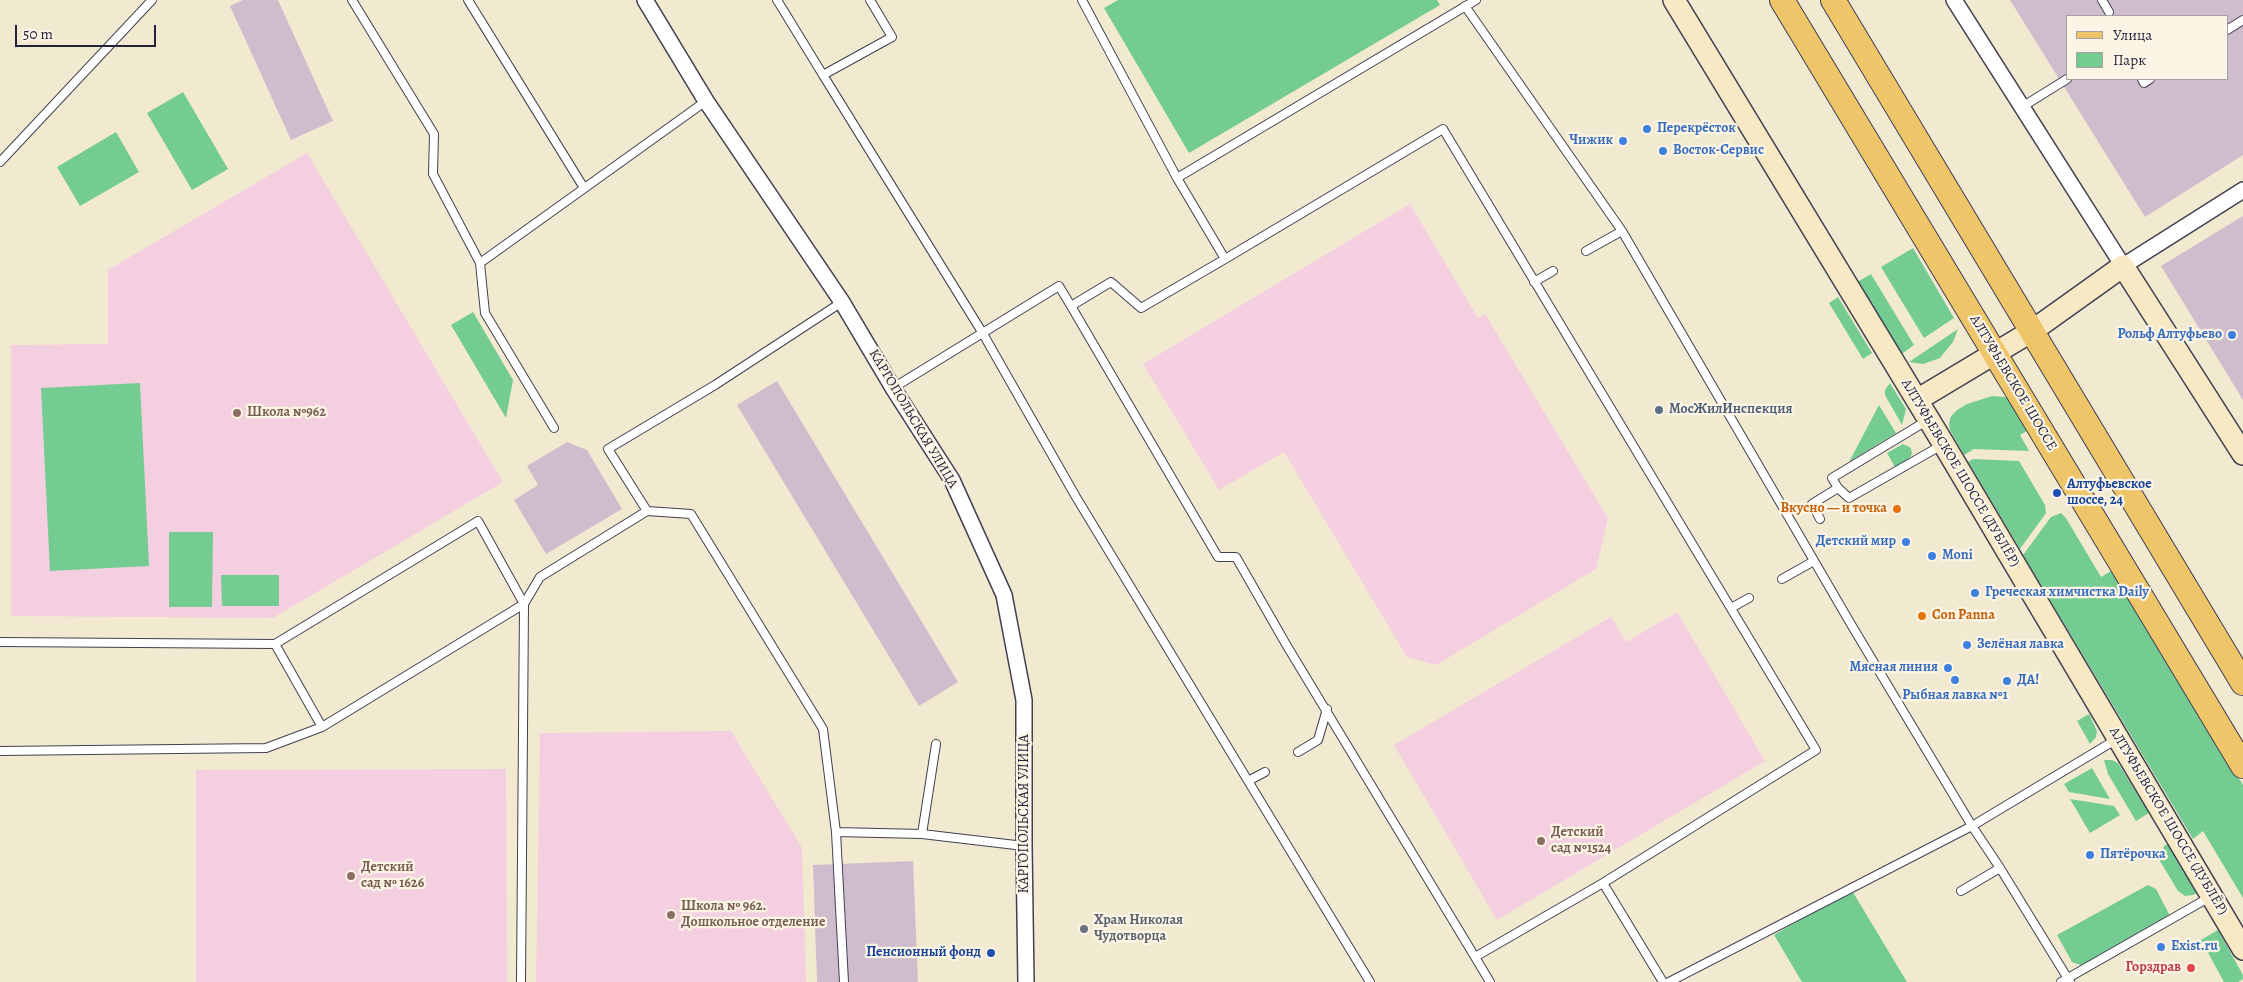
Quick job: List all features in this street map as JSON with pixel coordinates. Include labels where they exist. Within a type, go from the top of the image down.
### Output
[{"type":"main road","name":"АЛТУФЬЕВСКОЕ ШОССЕ (ДУБЛЁР)","points":[[1674,0],[1929,420],[2243,949]]},
{"type":"main road","name":"АЛТУФЬЕВСКОЕ ШОССЕ","points":[[1782,0],[2243,766]]},
{"type":"main road","points":[[1833,0],[2243,683]]},
{"type":"main road","points":[[1917,400],[2032,331],[2123,266],[2243,454]]},
{"type":"street","name":"КАРГОПОЛЬСКАЯ УЛИЦА","points":[[645,0],[706,101],[842,302],[893,388],[952,480],[1004,595],[1024,700],[1026,982]]},
{"type":"street","points":[[1954,0],[2123,266],[2243,190]]},
{"type":"lane","points":[[0,162],[152,0]]},
{"type":"lane","points":[[352,0],[434,134],[433,174],[480,263],[485,313],[554,428]]},
{"type":"lane","points":[[468,0],[584,188]]},
{"type":"lane","points":[[777,0],[982,332],[1076,497],[1370,982]]},
{"type":"lane","points":[[823,75],[892,37],[870,0]]},
{"type":"lane","points":[[1082,0],[1177,178],[1225,259]]},
{"type":"lane","points":[[1177,178],[1476,0]]},
{"type":"lane","points":[[2102,0],[2109,12]]},
{"type":"lane","points":[[1465,6],[1622,231],[1814,561],[1972,826],[2000,868],[2066,981],[2212,896]]},
{"type":"lane","points":[[2228,29],[2243,20]]},
{"type":"lane","points":[[2022,108],[2066,80]]},
{"type":"lane","points":[[480,263],[706,101]]},
{"type":"lane","points":[[1071,306],[1110,282],[1141,308],[1443,129],[1816,750],[1603,883],[1475,957]]},
{"type":"lane","points":[[1586,251],[1622,231]]},
{"type":"lane","points":[[1534,282],[1553,271]]},
{"type":"lane","points":[[893,388],[1059,286],[1218,557],[1236,557],[1287,646],[1327,709],[1490,982]]},
{"type":"lane","points":[[647,511],[608,449],[715,384],[842,302]]},
{"type":"lane","points":[[1929,420],[1832,478],[1838,488],[1849,498],[1943,444]]},
{"type":"lane","points":[[1820,519],[1812,504],[1838,488]]},
{"type":"lane","points":[[0,751],[266,748],[322,727],[524,604],[540,576],[647,511],[691,514],[823,729],[836,832],[844,982]]},
{"type":"lane","points":[[0,642],[275,644],[478,520],[524,604],[521,982]]},
{"type":"lane","points":[[1782,579],[1814,561]]},
{"type":"lane","points":[[1731,608],[1749,598]]},
{"type":"lane","points":[[275,644],[322,727]]},
{"type":"lane","points":[[1298,752],[1318,740],[1327,709]]},
{"type":"lane","points":[[1669,982],[1972,826],[2118,738]]},
{"type":"lane","points":[[922,834],[936,744]]},
{"type":"lane","points":[[1248,781],[1265,772]]},
{"type":"lane","points":[[836,832],[922,834],[1024,846]]},
{"type":"lane","points":[[1961,891],[2000,868]]},
{"type":"lane","points":[[1603,883],[1663,982]]},
{"type":"shaded area","points":[[243,0],[278,0],[333,121],[291,140],[230,6]]},
{"type":"shaded area","points":[[2010,0],[2243,0],[2243,155],[2145,217]]},
{"type":"shaded area","name":"Школа №962","points":[[307,153],[503,482],[273,618],[11,616],[11,345],[108,344],[108,270]]},
{"type":"shaded area","points":[[1410,204],[1478,318],[1485,314],[1608,518],[1596,569],[1436,665],[1407,657],[1284,452],[1219,490],[1143,364]]},
{"type":"shaded area","points":[[2243,216],[2243,400],[2161,266]]},
{"type":"shaded area","points":[[777,381],[958,682],[919,706],[737,405]]},
{"type":"shaded area","points":[[567,442],[587,450],[622,509],[546,554],[514,500],[538,485],[527,466]]},
{"type":"shaded area","name":"Детский сад №1524","points":[[1677,612],[1765,761],[1497,920],[1394,745],[1611,617],[1626,642]]},
{"type":"shaded area","name":"Школа № 962. Дошкольное отделение","points":[[731,731],[802,848],[806,982],[536,982],[540,733]]},
{"type":"shaded area","name":"Детский сад № 1626","points":[[506,769],[507,982],[196,982],[196,770]]},
{"type":"shaded area","points":[[913,861],[918,982],[817,982],[813,865]]},
{"type":"green space","points":[[1118,0],[1437,0],[1440,5],[1189,153],[1104,8]]},
{"type":"green space","points":[[183,92],[228,169],[192,190],[147,113]]},
{"type":"green space","points":[[116,132],[139,172],[80,206],[57,167]]},
{"type":"green space","points":[[1913,248],[1954,318],[1924,338],[1881,267]]},
{"type":"green space","points":[[1871,274],[1914,345],[1899,356],[1854,284]]},
{"type":"green space","points":[[1838,297],[1872,353],[1863,359],[1829,303]]},
{"type":"green space","points":[[473,312],[513,380],[506,418],[451,325]]},
{"type":"green space","points":[[1958,329],[1953,342],[1940,358],[1923,364],[1909,362]]},
{"type":"green space","points":[[140,383],[149,566],[50,571],[41,388]]},
{"type":"green space","points":[[1890,383],[1906,409],[1902,425],[1885,395],[1885,390]]},
{"type":"green space","points":[[1992,396],[2005,397],[2011,401],[2030,429],[2020,435],[2029,451],[1974,449],[1964,455],[1950,430],[1951,416],[1967,404]]},
{"type":"green space","points":[[1879,405],[1896,433],[1849,462]]},
{"type":"green space","points":[[1903,444],[1911,448],[1912,454],[1909,459],[1895,467],[1887,453]]},
{"type":"green space","points":[[1973,459],[2019,461],[2045,505],[2046,513],[2020,549],[1968,462]]},
{"type":"green space","points":[[2061,513],[2066,518],[2101,577],[2114,569],[2243,785],[2243,898],[2203,831],[2193,839],[2023,555],[2051,517]]},
{"type":"green space","points":[[169,532],[213,532],[212,607],[169,607]]},
{"type":"green space","points":[[221,575],[279,575],[279,606],[222,606]]},
{"type":"green space","points":[[2089,714],[2097,731],[2096,737],[2090,744],[2077,721]]},
{"type":"green space","points":[[2104,760],[2112,760],[2118,763],[2149,813],[2136,821],[2108,774]]},
{"type":"green space","points":[[2092,768],[2110,799],[2069,792],[2064,784]]},
{"type":"green space","points":[[2070,799],[2114,806],[2120,815],[2090,833]]},
{"type":"green space","points":[[2168,844],[2197,893],[2185,896],[2178,891],[2160,861],[2164,846]]},
{"type":"green space","points":[[2148,885],[2156,889],[2170,916],[2083,966],[2072,962],[2057,935]]},
{"type":"green space","points":[[1851,889],[1907,982],[1802,982],[1774,935]]},
{"type":"green space","points":[[2218,930],[2243,975],[2243,979],[2238,982],[2224,982],[2201,940]]},
{"type":"place","name":"Перекрёсток","points":[[1647,129]]},
{"type":"place","name":"Чижик","points":[[1623,141]]},
{"type":"place","name":"Восток-Сервис","points":[[1663,151]]},
{"type":"place","name":"Рольф Алтуфьево","points":[[2232,335]]},
{"type":"place","name":"МосЖилИнспекция","points":[[1659,410]]},
{"type":"place","name":"Школа №962","points":[[237,413]]},
{"type":"place","name":"Алтуфьевское шоссе, 24","points":[[2057,493]]},
{"type":"place","name":"Вкусно — и точка","points":[[1897,509]]},
{"type":"place","name":"Детский мир","points":[[1906,542]]},
{"type":"place","name":"Moni","points":[[1932,556]]},
{"type":"place","name":"Греческая химчистка Daily","points":[[1975,593]]},
{"type":"place","name":"Con Panna","points":[[1922,616]]},
{"type":"place","name":"Зелёная лавка","points":[[1967,645]]},
{"type":"place","name":"Мясная линия","points":[[1948,668]]},
{"type":"place","name":"Рыбная лавка №1","points":[[1955,680]]},
{"type":"place","name":"ДА!","points":[[2007,681]]},
{"type":"place","name":"Детский сад №1524","points":[[1541,841]]},
{"type":"place","name":"Пятёрочка","points":[[2090,855]]},
{"type":"place","name":"Детский сад № 1626","points":[[351,876]]},
{"type":"place","name":"Школа № 962. Дошкольное отделение","points":[[671,915]]},
{"type":"place","name":"Храм Николая Чудотворца","points":[[1084,929]]},
{"type":"place","name":"Exist.ru","points":[[2161,947]]},
{"type":"place","name":"Пенсионный фонд","points":[[991,953]]},
{"type":"place","name":"Горздрав","points":[[2191,968]]}]
